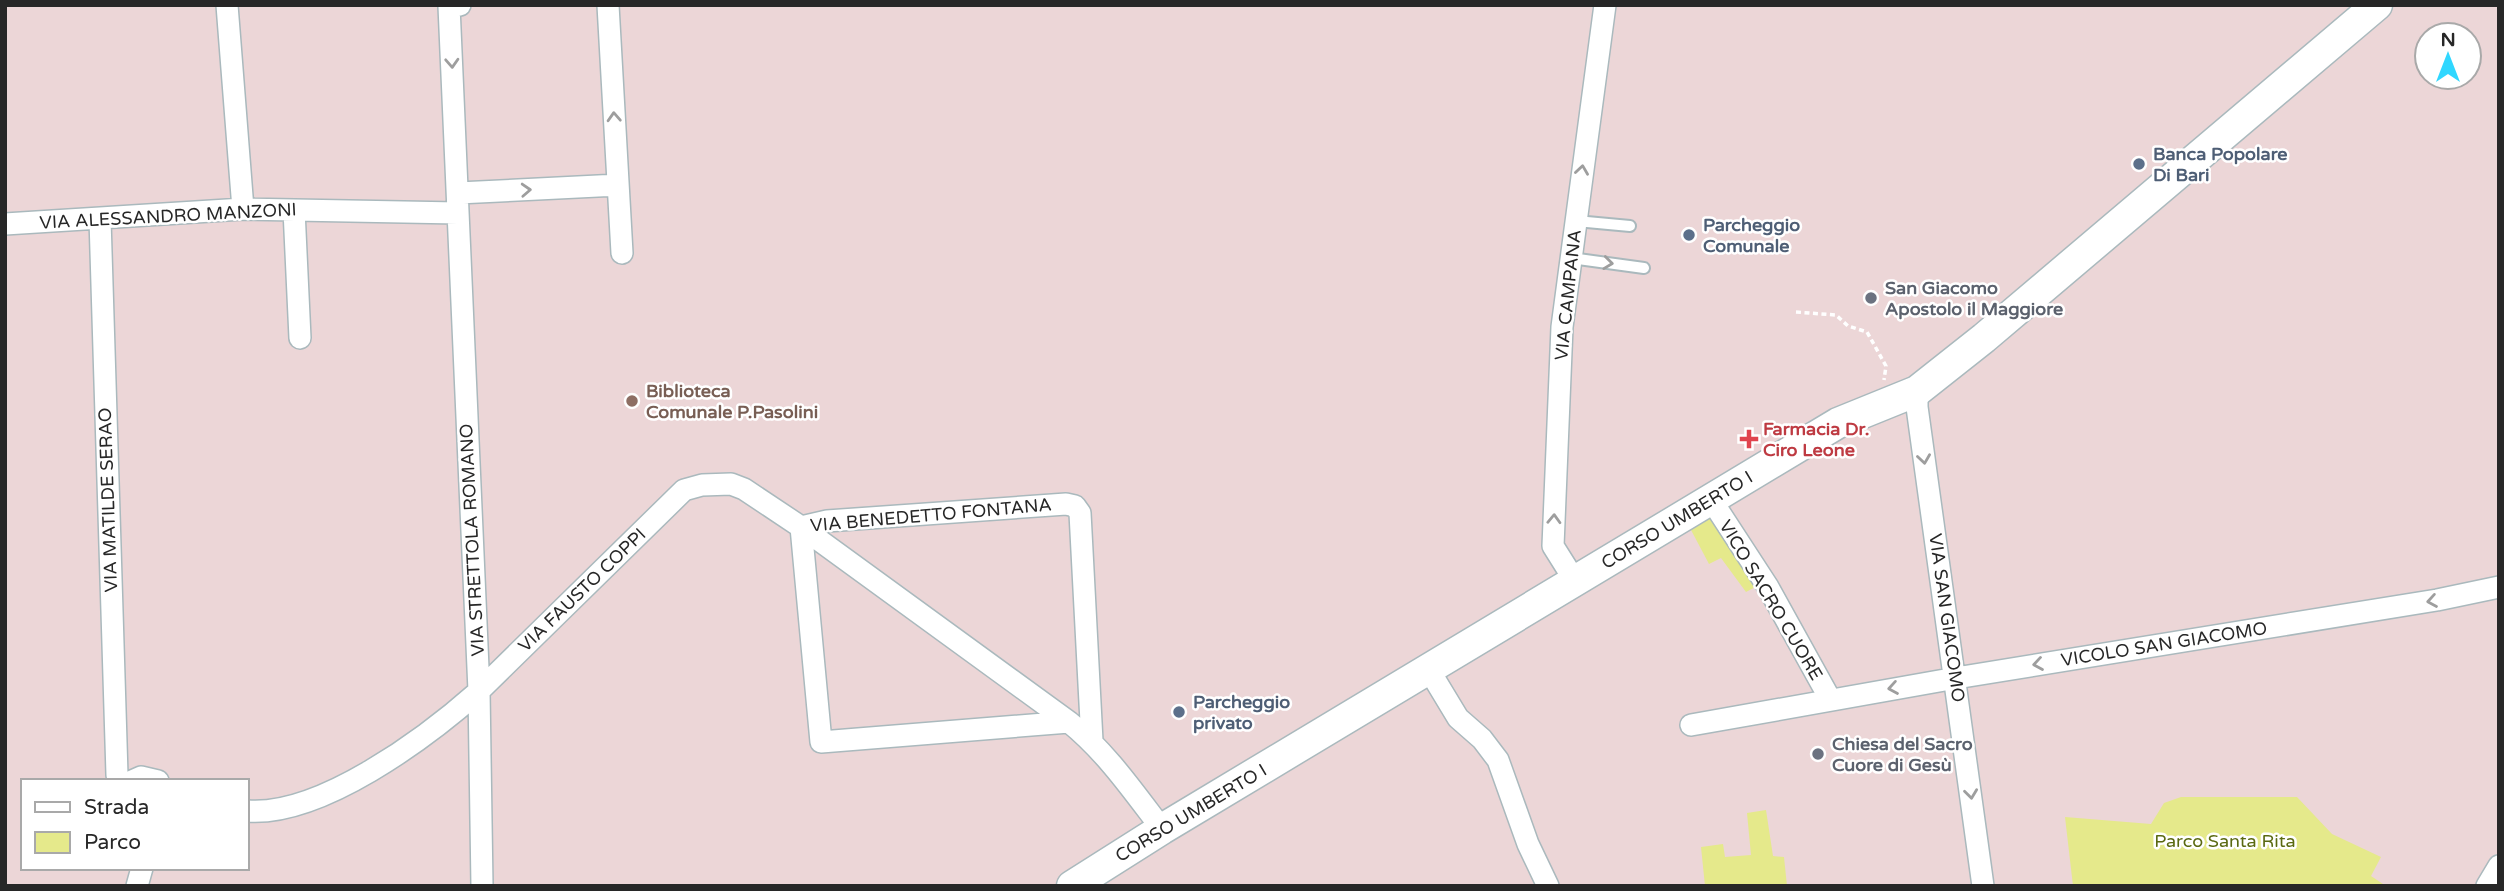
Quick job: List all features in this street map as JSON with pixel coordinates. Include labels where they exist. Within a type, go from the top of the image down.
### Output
[{"type":"main road","name":"CORSO UMBERTO I","points":[[1072,886],[1838,423],[1917,391],[1984,338],[2378,5]]},
{"type":"street","points":[[228,5],[243,209]]},
{"type":"street","name":"VIA STRETTOLA ROMANO","points":[[460,5],[449,6],[479,691],[482,886]]},
{"type":"street","points":[[608,5],[622,253]]},
{"type":"street","name":"VIA CAMPANA","points":[[1575,581],[1553,546],[1562,327],[1605,5]]},
{"type":"street","name":"VIA ALESSANDRO MANZONI","points":[[5,224],[243,209],[295,210],[458,203],[618,185]]},
{"type":"street","points":[[295,210],[300,338]]},
{"type":"street","name":"VIA MATILDE SERAO","points":[[100,219],[118,779]]},
{"type":"street","name":"VIA SAN GIACOMO","points":[[1917,391],[1917,407],[1983,886]]},
{"type":"street","name":"VIA BENEDETTO FONTANA","points":[[684,490],[702,485],[732,484],[744,489],[801,527],[1093,741],[1162,830]]},
{"type":"street","name":"VIA FAUSTO COPPI","points":[[248,811],[291,806],[350,782],[387,762],[453,714],[684,490]]},
{"type":"street","name":"VICO SACRO CUORE","points":[[1712,500],[1769,587],[1830,699]]},
{"type":"street","name":"VIA BENEDETTO FONTANA","points":[[801,527],[827,521],[1066,504],[1075,506],[1080,513],[1093,741]]},
{"type":"street","name":"VIA BENEDETTO FONTANA","points":[[801,527],[821,743],[1069,722]]},
{"type":"street","name":"VICOLO SAN GIACOMO","points":[[1691,725],[1955,678],[2437,600],[2499,587]]},
{"type":"street","points":[[1429,670],[1458,718],[1482,739],[1498,760],[1528,844],[1548,886]]},
{"type":"street","points":[[2487,886],[2499,866]]},
{"type":"lane","points":[[1576,220],[1629,226]]},
{"type":"lane","points":[[1571,258],[1644,268]]},
{"type":"path","points":[[1796,312],[1836,315],[1847,326],[1867,332],[1886,366],[1884,382]]},
{"type":"green space","points":[[1716,514],[1761,584],[1746,592],[1721,558],[1709,564],[1691,530]]},
{"type":"green space","name":"Parco Santa Rita","points":[[2181,797],[2297,797],[2332,834],[2381,857],[2371,876],[2386,886],[2073,886],[2065,817],[2151,824],[2164,803]]},
{"type":"green space","points":[[1766,810],[1773,856],[1784,857],[1787,886],[1705,886],[1701,847],[1723,844],[1725,857],[1751,855],[1747,813]]},
{"type":"place","name":"Banca Popolare Di Bari","points":[[2139,164]]},
{"type":"place","name":"Parcheggio Comunale","points":[[1689,235]]},
{"type":"place","name":"San Giacomo Apostolo il Maggiore","points":[[1871,298]]},
{"type":"place","name":"Biblioteca Comunale P.Pasolini","points":[[632,401]]},
{"type":"place","name":"Farmacia Dr. Ciro Leone","points":[[1749,439]]},
{"type":"place","name":"Parcheggio privato","points":[[1179,712]]},
{"type":"place","name":"Chiesa del Sacro Cuore di Gesù","points":[[1818,754]]}]
